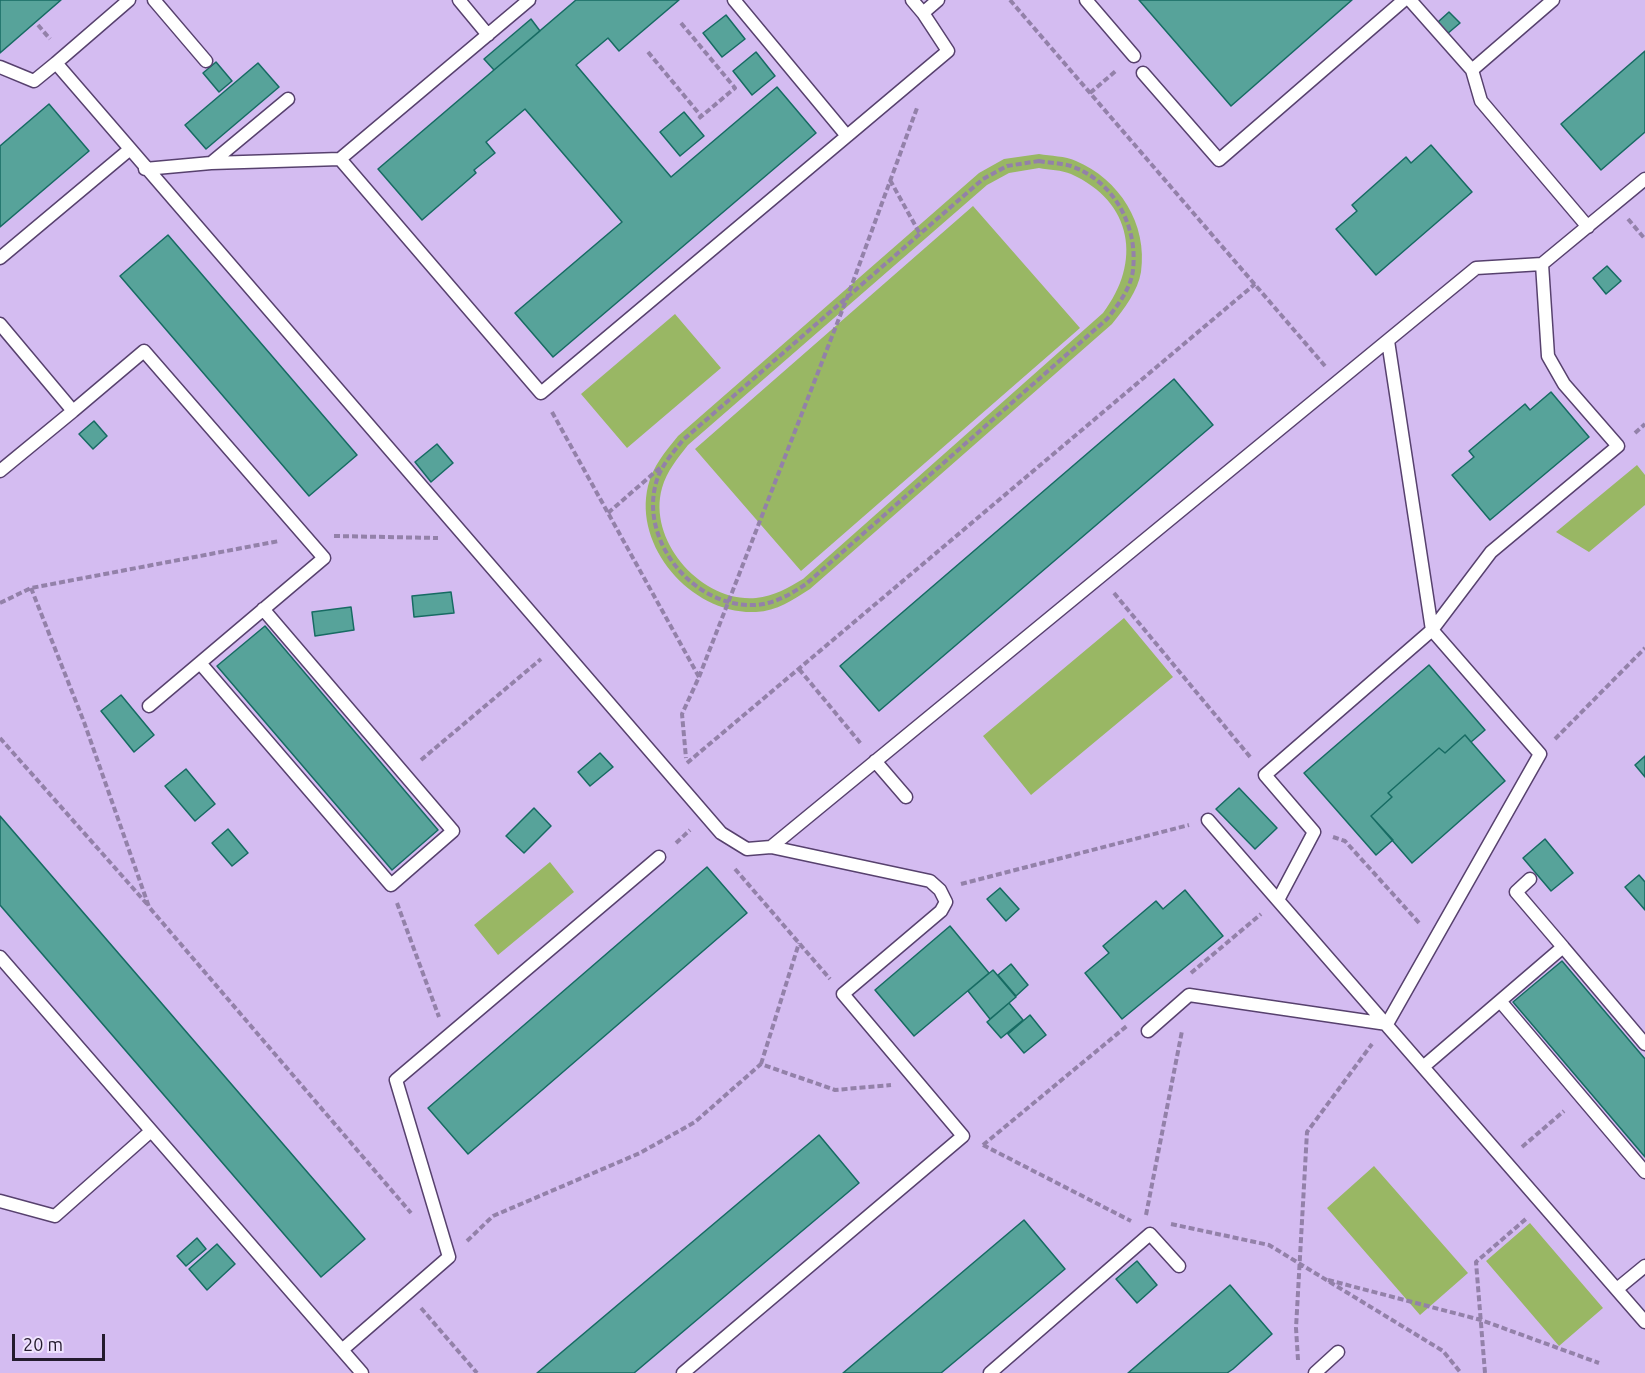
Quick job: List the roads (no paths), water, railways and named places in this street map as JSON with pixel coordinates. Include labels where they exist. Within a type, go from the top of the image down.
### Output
[{"type":"lane","points":[[0,67],[34,81],[129,0]]},
{"type":"lane","points":[[154,0],[206,60]]},
{"type":"lane","points":[[459,0],[488,34]]},
{"type":"lane","points":[[145,170],[211,164],[340,159],[529,0]]},
{"type":"lane","points":[[734,0],[846,135]]},
{"type":"lane","points":[[340,159],[541,393],[948,51],[923,12],[912,0]]},
{"type":"lane","points":[[923,12],[938,0]]},
{"type":"lane","points":[[1086,0],[1134,56]]},
{"type":"lane","points":[[1143,73],[1219,160],[1404,0]]},
{"type":"lane","points":[[1410,0],[1472,70],[1481,101],[1588,227]]},
{"type":"lane","points":[[1472,70],[1553,0]]},
{"type":"lane","points":[[56,63],[145,170],[721,833],[747,849],[771,847],[930,881],[940,890],[946,902],[942,911],[843,994],[963,1136],[683,1373]]},
{"type":"lane","points":[[211,164],[288,99]]},
{"type":"lane","points":[[0,258],[129,150]]},
{"type":"lane","points":[[771,847],[1476,268],[1542,264],[1645,179]]},
{"type":"lane","points":[[1278,900],[1314,832],[1265,775],[1432,630],[1491,552],[1618,446],[1563,384],[1548,356],[1542,264]]},
{"type":"lane","points":[[0,324],[73,411]]},
{"type":"lane","points":[[1387,1024],[1540,754],[1432,630],[1388,341]]},
{"type":"lane","points":[[0,471],[144,351],[324,558],[149,706]]},
{"type":"lane","points":[[200,663],[390,885],[453,831],[263,609]]},
{"type":"lane","points":[[875,760],[906,797]]},
{"type":"lane","points":[[1208,820],[1645,1322]]},
{"type":"lane","points":[[342,1350],[449,1257],[396,1080],[659,857]]},
{"type":"lane","points":[[1530,879],[1516,892],[1645,1044]]},
{"type":"lane","points":[[1423,1067],[1563,947]]},
{"type":"lane","points":[[0,957],[362,1373]]},
{"type":"lane","points":[[1148,1031],[1189,995],[1387,1024]]},
{"type":"lane","points":[[1500,1001],[1645,1172]]},
{"type":"lane","points":[[0,1201],[55,1216],[151,1131]]},
{"type":"lane","points":[[990,1373],[1150,1234],[1179,1266]]},
{"type":"lane","points":[[1617,1289],[1645,1266]]},
{"type":"lane","points":[[1315,1373],[1338,1353]]}]
